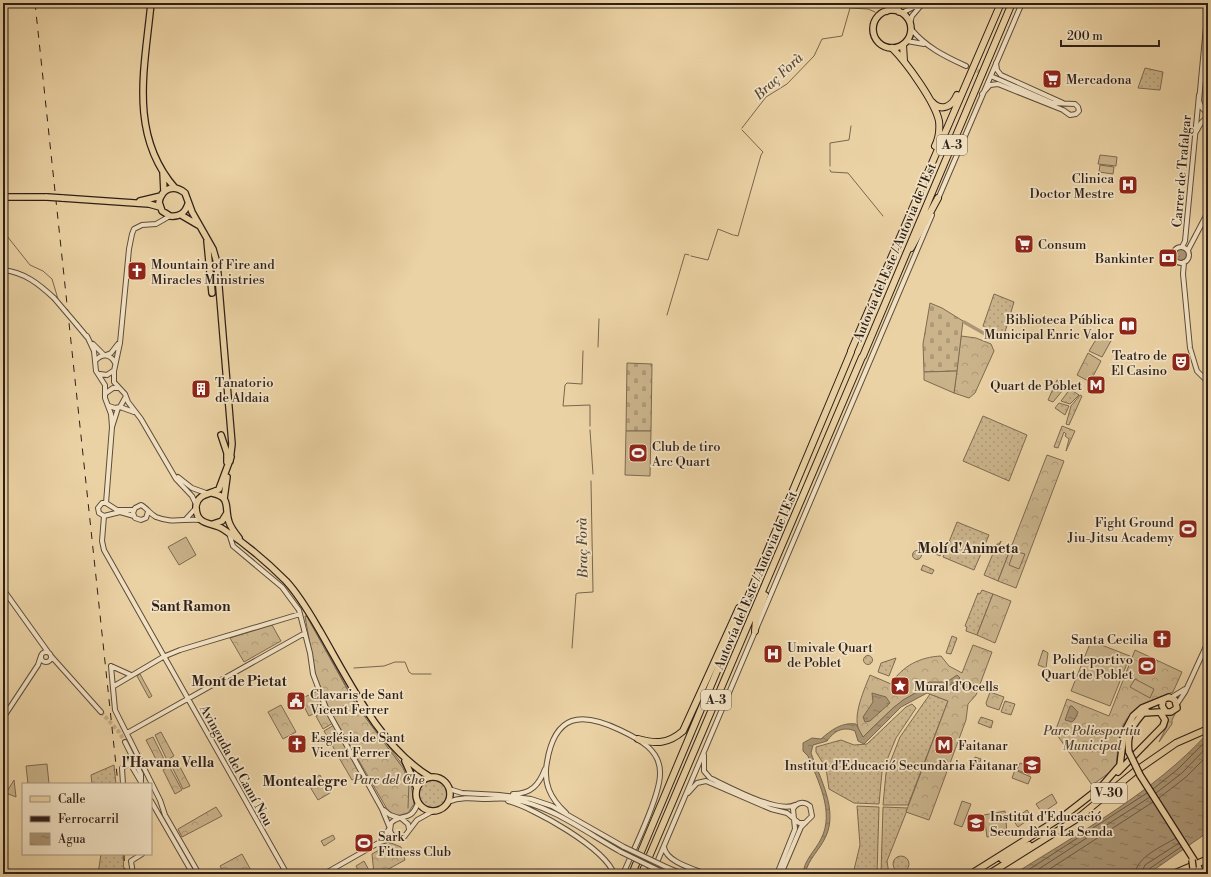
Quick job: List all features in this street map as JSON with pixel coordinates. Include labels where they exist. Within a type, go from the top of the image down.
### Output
[{"type":"highway","name":"Autovía del Este / Autovia de l'Est","points":[[641,852],[756,575],[913,206],[968,68],[1000,3]]},
{"type":"highway","name":"Autovía del Este / Autovia de l'Est","points":[[649,857],[863,357],[1012,3]]},
{"type":"highway","points":[[904,61],[905,43]]},
{"type":"highway","points":[[892,48],[904,61],[938,117],[939,135],[915,195],[913,206]]},
{"type":"highway","points":[[929,100],[939,107],[949,106],[956,98],[968,68]]},
{"type":"highway","points":[[892,287],[900,275],[938,198]]},
{"type":"highway","points":[[755,631],[763,600],[780,558],[783,544]]},
{"type":"highway","points":[[638,738],[649,742],[662,743],[683,731],[751,580],[756,575]]},
{"type":"highway","points":[[1023,854],[1078,820],[1138,772],[1169,751],[1190,738],[1208,731]]},
{"type":"highway","name":"V-30","points":[[990,874],[1023,854],[1082,814],[1138,772]]},
{"type":"highway","points":[[971,874],[1065,815],[1101,787]]},
{"type":"highway","points":[[974,874],[1082,814]]},
{"type":"highway","points":[[1173,874],[1208,859]]},
{"type":"highway","points":[[632,874],[636,864]]},
{"type":"highway","points":[[642,874],[644,868]]},
{"type":"main road","points":[[151,3],[142,110],[147,135],[162,169],[175,188],[185,193],[188,204],[206,234],[213,249],[220,281],[232,444],[224,499]]},
{"type":"main road","points":[[892,3],[887,11],[876,19],[874,26],[874,34],[880,44],[892,48],[905,43],[910,26],[900,12],[896,3]]},
{"type":"main road","points":[[887,11],[900,12]]},
{"type":"main road","points":[[161,209],[164,182],[162,169]]},
{"type":"main road","points":[[131,202],[162,194],[175,188]]},
{"type":"main road","points":[[3,197],[47,197],[131,202],[161,209],[170,216],[181,215],[194,222],[206,234],[212,293]]},
{"type":"main road","points":[[181,215],[186,210],[188,204]]},
{"type":"main road","points":[[221,435],[227,453],[228,466]]},
{"type":"main road","points":[[231,457],[221,486],[200,498],[196,506],[201,520],[206,523],[213,524],[229,533],[248,547],[271,566],[298,596],[368,712],[403,757],[417,769],[430,777],[441,779],[449,789],[448,802],[441,809],[433,811],[427,810],[418,803],[416,798],[417,788],[422,781],[430,777]]},
{"type":"main road","points":[[209,493],[219,494],[224,499],[227,505],[227,513],[232,528],[248,547]]},
{"type":"main road","points":[[213,524],[222,521],[227,513]]},
{"type":"main road","points":[[1160,702],[1162,708],[1166,712],[1175,710],[1177,704],[1172,697],[1167,697],[1144,713],[1135,722],[1130,734],[1129,752],[1138,772],[1192,858],[1194,870],[1201,874]]},
{"type":"main road","points":[[1106,782],[1120,764],[1123,738],[1129,721],[1142,708],[1160,702]]},
{"type":"main road","points":[[1144,713],[1155,708],[1162,708]]},
{"type":"main road","points":[[1101,787],[1163,726],[1165,720],[1160,712],[1144,713]]},
{"type":"main road","points":[[403,757],[417,788]]},
{"type":"street","points":[[902,3],[907,6],[915,7]]},
{"type":"street","points":[[900,12],[922,3]]},
{"type":"street","points":[[922,3],[912,16],[910,26],[927,45]]},
{"type":"street","points":[[652,874],[1022,3]]},
{"type":"street","name":"Carrer de Trafalgar","points":[[1182,247],[1185,236],[1208,6]]},
{"type":"street","points":[[905,43],[917,41],[968,68]]},
{"type":"street","points":[[996,62],[997,70],[1001,75],[1065,105]]},
{"type":"street","points":[[993,77],[1053,103],[1069,114],[1076,114],[1079,110],[1077,105],[1053,103]]},
{"type":"street","points":[[982,95],[990,85],[998,84],[1063,110]]},
{"type":"street","name":"Carrer de Trafalgar","points":[[1199,95],[1199,104],[1207,113]]},
{"type":"street","points":[[1069,114],[1067,109],[1070,104]]},
{"type":"street","points":[[1196,132],[1207,113]]},
{"type":"street","points":[[160,221],[161,209]]},
{"type":"street","points":[[1182,263],[1189,257],[1188,250],[1208,212]]},
{"type":"street","points":[[170,216],[156,224],[142,225],[134,229],[132,234],[128,249],[121,332],[114,370],[114,382],[118,388],[122,390],[125,398],[138,415],[176,479],[192,496],[196,506],[184,521]]},
{"type":"street","points":[[1182,263],[1175,260],[1173,253],[1176,248],[1182,247],[1188,250]]},
{"type":"street","points":[[1182,263],[1190,348],[1199,373],[1208,382]]},
{"type":"street","points":[[3,270],[21,274],[32,279],[54,298],[77,326],[105,355],[110,356],[115,363]]},
{"type":"street","points":[[96,361],[116,347],[121,332]]},
{"type":"street","points":[[87,336],[94,351],[96,371],[100,374],[105,385],[105,398],[109,406],[112,427],[106,503]]},
{"type":"street","points":[[100,374],[107,375],[114,370]]},
{"type":"street","points":[[106,393],[113,388],[118,388]]},
{"type":"street","points":[[112,427],[119,407],[125,398]]},
{"type":"street","points":[[109,406],[119,407],[138,415]]},
{"type":"street","points":[[173,473],[192,488],[209,493]]},
{"type":"street","points":[[156,517],[138,520],[134,516],[120,512],[104,516],[100,515],[98,508],[102,503],[106,503],[117,510],[133,510],[137,506],[141,505],[146,507],[148,512],[156,517],[176,522],[201,520]]},
{"type":"street","points":[[110,514],[111,506]]},
{"type":"street","points":[[133,510],[134,516]]},
{"type":"street","points":[[146,518],[148,512]]},
{"type":"street","name":"Avinguda del Camí Nou","points":[[104,516],[102,540],[104,550],[287,874]]},
{"type":"street","points":[[229,533],[233,546],[282,587],[300,614],[313,674],[326,708],[382,808],[391,834],[395,838]]},
{"type":"street","points":[[3,576],[3,586],[5,592],[58,665],[101,712]]},
{"type":"street","points":[[3,595],[10,597]]},
{"type":"street","points":[[114,686],[165,656],[190,646],[300,614]]},
{"type":"street","points":[[127,733],[305,633]]},
{"type":"street","points":[[40,640],[42,656],[46,662],[58,665]]},
{"type":"street","points":[[1177,704],[1187,687],[1208,642]]},
{"type":"street","points":[[42,656],[50,654]]},
{"type":"street","points":[[38,666],[46,662],[50,654]]},
{"type":"street","points":[[3,718],[38,666],[42,656]]},
{"type":"street","points":[[131,675],[111,666],[115,710],[150,783]]},
{"type":"street","points":[[1172,697],[1187,687]]},
{"type":"street","points":[[566,813],[550,796],[546,783],[546,766],[550,745],[555,735],[564,726],[574,720],[585,718],[597,720],[638,738],[655,753],[660,766],[660,779],[652,805],[623,874]]},
{"type":"street","points":[[125,742],[137,766],[141,783]]},
{"type":"street","points":[[704,751],[703,766],[706,774],[710,778],[774,806],[786,808],[797,804],[807,804],[812,809],[812,816],[801,826],[778,873]]},
{"type":"street","points":[[123,783],[122,768],[126,764],[131,765],[141,783]]},
{"type":"street","points":[[137,766],[146,774]]},
{"type":"street","points":[[499,797],[524,793],[534,789],[538,784],[546,766]]},
{"type":"street","points":[[685,796],[697,782],[706,781],[771,809],[787,813],[799,823],[805,823]]},
{"type":"street","points":[[152,787],[192,872]]},
{"type":"street","points":[[449,789],[520,801],[543,808],[621,852],[665,874]]},
{"type":"street","points":[[499,797],[530,809],[551,821],[601,855],[609,864],[614,874]]},
{"type":"street","points":[[448,802],[463,798],[499,797],[531,799],[566,813],[624,846],[683,874]]},
{"type":"street","points":[[152,803],[192,872],[199,874]]},
{"type":"street","points":[[380,842],[393,820],[412,814],[418,803]]},
{"type":"street","points":[[778,873],[794,834],[795,826],[793,809],[797,804]]},
{"type":"street","points":[[382,808],[390,815],[401,818],[408,824],[409,829]]},
{"type":"street","points":[[324,874],[380,842],[404,837],[417,820],[433,811]]},
{"type":"street","points":[[664,846],[666,854],[672,859],[706,874]]},
{"type":"street","points":[[133,874],[131,861],[140,855]]},
{"type":"green space","points":[[1208,29],[1208,71],[1207,77],[1203,78]]},
{"type":"green space","points":[[1145,68],[1163,72],[1160,90],[1138,88]]},
{"type":"green space","points":[[1100,155],[1117,157],[1116,166],[1098,164]]},
{"type":"green space","points":[[1100,165],[1114,167],[1113,174],[1099,172]]},
{"type":"green space","points":[[994,294],[1014,302],[1005,332],[997,334],[983,326]]},
{"type":"green space","points":[[930,303],[942,308],[963,321],[957,371],[924,372],[923,344]]},
{"type":"green space","points":[[1100,333],[1112,339],[1102,357],[1089,351]]},
{"type":"green space","points":[[961,336],[976,338],[991,344],[994,351],[975,393],[969,398],[954,393]]},
{"type":"green space","points":[[1088,353],[1101,361],[1090,382],[1077,375]]},
{"type":"green space","points":[[627,363],[652,364],[651,431],[626,431]]},
{"type":"green space","points":[[957,371],[954,393],[924,380],[924,372]]},
{"type":"green space","points":[[1057,380],[1067,385],[1053,402],[1048,400]]},
{"type":"green space","points":[[1070,389],[1079,395],[1070,404],[1061,401]]},
{"type":"green space","points":[[1080,395],[1082,396],[1069,425],[1066,424],[1071,406]]},
{"type":"green space","points":[[1059,403],[1069,406],[1065,415],[1055,408]]},
{"type":"green space","points":[[983,416],[1027,435],[1009,481],[963,461]]},
{"type":"green space","points":[[1062,426],[1075,431],[1066,451],[1069,439],[1065,436],[1066,434],[1064,432],[1058,448],[1054,447]]},
{"type":"green space","name":"Club de tiro Arc Quart","points":[[626,431],[651,431],[650,476],[625,475]]},
{"type":"green space","points":[[1047,455],[1064,461],[1016,588],[998,581]]},
{"type":"green space","points":[[957,522],[989,535],[974,570],[943,557]]},
{"type":"green space","points":[[186,537],[196,555],[179,565],[168,547]]},
{"type":"green space","points":[[1001,541],[999,546],[1007,549],[1009,544],[1012,545],[998,581],[984,575],[997,544]]},
{"type":"green space","points":[[931,546],[942,551],[940,556],[929,551]]},
{"type":"green space","points":[[917,550],[922,555],[917,560],[912,555]]},
{"type":"green space","points":[[1014,551],[1025,554],[1019,569],[1009,565]]},
{"type":"green space","points":[[923,565],[934,570],[932,574],[921,570]]},
{"type":"green space","points":[[982,590],[993,594],[977,635],[966,631],[967,627],[965,626],[978,593],[980,594]]},
{"type":"green space","points":[[993,594],[1011,601],[995,643],[977,635]]},
{"type":"green space","name":"Parc del Che","points":[[305,616],[308,617],[353,699],[405,768],[411,783],[414,804],[408,813],[397,815],[387,809],[329,709],[315,673]]},
{"type":"green space","points":[[272,625],[281,641],[244,662],[230,638]]},
{"type":"green space","points":[[952,636],[957,638],[951,654],[946,653]]},
{"type":"green space","points":[[1091,641],[1130,656],[1110,706],[1071,691]]},
{"type":"green space","points":[[973,645],[992,652],[976,695],[968,704],[966,720],[929,820],[906,812],[948,701],[927,693],[921,689],[893,708],[863,737],[857,724],[859,707],[870,675],[891,684],[906,667],[926,658],[941,656],[949,666],[962,673]]},
{"type":"green space","points":[[1043,650],[1048,653],[1046,668],[1038,665]]},
{"type":"green space","name":"Parc Poliesportiu Municipal","points":[[1135,650],[1182,672],[1173,692],[1144,704],[1128,717],[1120,736],[1116,768],[1092,785],[1055,732],[1067,699],[1109,716]]},
{"type":"green space","points":[[868,655],[873,660],[868,665],[863,660]]},
{"type":"green space","points":[[896,658],[889,676],[878,672],[881,663]]},
{"type":"green space","points":[[140,674],[152,696],[149,698],[137,676]]},
{"type":"green space","points":[[1135,679],[1154,689],[1150,698],[1130,687]]},
{"type":"green space","points":[[318,691],[326,708],[309,716],[300,699]]},
{"type":"green space","points":[[990,692],[1004,697],[999,710],[987,706],[986,703]]},
{"type":"green space","points":[[930,694],[948,701],[908,805],[883,805],[886,773],[900,737]]},
{"type":"green space","points":[[1005,701],[1015,704],[1011,715],[1001,712]]},
{"type":"green space","points":[[912,704],[916,708],[896,738],[882,772],[879,804],[854,803],[829,789],[826,768],[816,752],[816,747],[841,740],[854,745],[867,744],[906,707]]},
{"type":"green space","points":[[281,705],[296,732],[283,739],[268,712]]},
{"type":"green space","points":[[326,711],[333,723],[323,729],[316,716]]},
{"type":"green space","points":[[1176,712],[1172,720],[1172,724],[1159,742],[1167,726],[1165,715]]},
{"type":"green space","points":[[981,717],[993,721],[991,728],[978,723]]},
{"type":"green space","points":[[334,725],[347,749],[337,754],[324,731]]},
{"type":"green space","points":[[161,732],[174,756],[167,760],[155,735]]},
{"type":"green space","points":[[153,737],[165,761],[159,765],[146,740]]},
{"type":"green space","points":[[348,750],[361,775],[352,780],[338,756]]},
{"type":"green space","points":[[975,757],[981,759],[977,770],[971,768]]},
{"type":"green space","points":[[177,761],[190,786],[183,789],[171,765]]},
{"type":"green space","points":[[1020,763],[1033,768],[1030,775],[1017,770]]},
{"type":"green space","points":[[47,764],[49,783],[28,783],[26,766]]},
{"type":"green space","points":[[114,765],[116,783],[92,783],[91,775]]},
{"type":"green space","points":[[169,766],[182,790],[175,794],[163,770]]},
{"type":"green space","points":[[1015,770],[1031,777],[1028,784],[1012,778]]},
{"type":"green space","points":[[320,775],[330,793],[318,800],[307,782]]},
{"type":"green space","points":[[14,780],[16,797],[6,793]]},
{"type":"green space","points":[[433,780],[443,784],[447,794],[443,804],[433,808],[423,804],[419,794],[423,784]]},
{"type":"green space","points":[[1052,794],[1057,803],[1042,813],[1036,804]]},
{"type":"green space","points":[[962,801],[971,804],[962,827],[954,824]]},
{"type":"green space","points":[[857,806],[879,807],[877,874],[853,874],[860,845]]},
{"type":"green space","points":[[216,807],[222,816],[182,837],[178,829]]},
{"type":"green space","points":[[883,807],[908,808],[887,861],[889,874],[881,874]]},
{"type":"green space","points":[[1027,810],[1032,817],[1018,827],[1013,820]]},
{"type":"green space","points":[[1005,811],[1007,833],[987,837],[984,815]]},
{"type":"green space","points":[[333,835],[335,839],[324,846],[321,841]]},
{"type":"green space","points":[[391,843],[401,847],[405,860],[385,871],[385,874],[374,874],[372,854]]},
{"type":"green space","points":[[242,854],[253,874],[224,874],[220,866]]},
{"type":"green space","points":[[101,855],[123,855],[124,874],[98,874]]},
{"type":"green space","points":[[898,856],[904,856],[909,861],[907,870],[904,872],[898,872],[893,867],[893,861]]},
{"type":"green space","points":[[364,861],[371,874],[360,874],[356,866]]},
{"type":"water","points":[[1179,250],[1183,250],[1185,251],[1185,259],[1179,260],[1176,257],[1176,253]]},
{"type":"water","points":[[957,675],[960,678],[957,681],[947,686],[932,687],[927,693],[901,707],[864,744],[858,741],[855,731],[843,729],[836,732],[827,741],[813,745],[811,753],[823,783],[829,805],[830,816],[826,836],[821,846],[811,859],[805,874],[803,874],[805,864],[821,839],[825,829],[826,807],[824,797],[808,756],[803,751],[803,743],[812,738],[821,739],[837,727],[846,724],[856,724],[863,737],[893,708],[903,700],[919,691],[929,682],[947,682]]},
{"type":"water","points":[[872,693],[886,697],[890,703],[870,721],[865,722],[863,717],[873,702]]},
{"type":"water","points":[[1070,706],[1078,712],[1072,722],[1065,720]]},
{"type":"water","points":[[1208,733],[1208,832],[1148,874],[1014,874],[1116,810],[1141,792],[1187,754]]},
{"type":"pier","points":[[1149,784],[1190,849],[1185,852],[1144,788]]},
{"type":"waterway","name":"Braç Forà","points":[[742,128],[766,97],[787,84],[814,56],[822,39],[842,36],[850,8],[868,9],[875,12]]},
{"type":"waterway","points":[[830,166],[830,143],[849,140],[851,126]]},
{"type":"waterway","name":"Braç Forà","points":[[734,235],[738,236],[763,152],[742,130]]},
{"type":"waterway","points":[[830,170],[831,172],[848,173],[883,216]]},
{"type":"waterway","name":"Braç Forà","points":[[691,256],[708,260],[718,229],[733,235]]},
{"type":"waterway","points":[[3,231],[30,265],[43,271],[52,279],[58,299]]},
{"type":"waterway","name":"Braç Forà","points":[[667,315],[685,254],[689,255]]},
{"type":"waterway","name":"Braç Forà","points":[[598,347],[599,319]]},
{"type":"waterway","points":[[964,322],[992,338]]},
{"type":"waterway","name":"Braç Forà","points":[[583,351],[582,384],[567,383],[565,385],[563,406],[590,405],[590,426]]},
{"type":"waterway","name":"Braç Forà","points":[[590,430],[593,474]]},
{"type":"waterway","name":"Braç Forà","points":[[572,648],[576,594],[593,592],[591,481]]},
{"type":"waterway","points":[[306,615],[356,705],[403,768],[409,782],[408,808]]},
{"type":"waterway","name":"Braç Forà","points":[[354,668],[384,666],[395,662],[405,662],[409,672],[412,674],[431,674]]},
{"type":"tunnel","points":[[966,66],[992,77]]},
{"type":"tunnel","points":[[101,712],[119,732],[125,742]]},
{"type":"railway","points":[[35,3],[118,783]]},
{"type":"railway","points":[[124,855],[125,874]]},
{"type":"place","name":"Mercadona","points":[[1052,79]]},
{"type":"place","name":"Clinica Doctor Mestre","points":[[1128,185]]},
{"type":"place","name":"Consum","points":[[1024,244]]},
{"type":"place","name":"Bankinter","points":[[1168,258]]},
{"type":"place","name":"Mountain of Fire and Miracles Ministries","points":[[137,271]]},
{"type":"place","name":"Biblioteca Pública Municipal Enric Valor","points":[[1128,326]]},
{"type":"place","name":"Teatro de El Casino","points":[[1181,362]]},
{"type":"place","name":"Quart de Poblet","points":[[1096,385]]},
{"type":"place","name":"Tanatorio de Aldaia","points":[[201,389]]},
{"type":"place","name":"Club de tiro Arc Quart","points":[[638,453]]},
{"type":"place","name":"Fight Ground Jiu-Jitsu Academy","points":[[1188,529]]},
{"type":"place","name":"Santa Cecilia","points":[[1162,639]]},
{"type":"place","name":"Umivale Quart de Poblet","points":[[773,654]]},
{"type":"place","name":"Polideportivo Quart de Poblet","points":[[1147,666]]},
{"type":"place","name":"Mural d'Ocells","points":[[900,686]]},
{"type":"place","name":"Clavaris de Sant Vicent Ferrer","points":[[296,701]]},
{"type":"place","name":"Església de Sant Vicent Ferrer","points":[[297,744]]},
{"type":"place","name":"Faitanar","points":[[944,745]]},
{"type":"place","name":"Institut d'Educació Secundària Faitanar","points":[[1032,765]]},
{"type":"place","name":"Institut d'Educació Secundària La Senda","points":[[976,823]]},
{"type":"place","name":"Sark Fitness Club","points":[[364,843]]},
{"type":"district","name":"Molí d'Animeta","points":[[968,548]]},
{"type":"district","name":"Sant Ramon","points":[[191,606]]},
{"type":"district","name":"Mont de Pietat","points":[[239,681]]},
{"type":"district","name":"l'Havana Vella","points":[[168,762]]},
{"type":"district","name":"Montealegre","points":[[305,781]]}]
